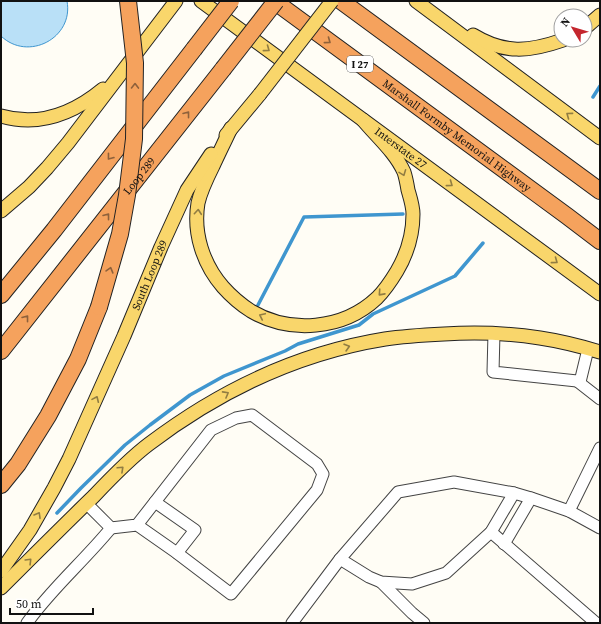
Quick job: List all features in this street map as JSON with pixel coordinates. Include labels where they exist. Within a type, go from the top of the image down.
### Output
[{"type":"highway","points":[[1,485],[18,464],[48,416],[78,359],[99,307],[120,234],[127,195],[134,138],[135,63],[128,1]]},
{"type":"highway","points":[[1,295],[54,230],[231,1]]},
{"type":"highway","name":"Loop 289","points":[[1,350],[275,1]]},
{"type":"highway","name":"Marshall Formby Memorial Highway","points":[[275,1],[600,241]]},
{"type":"highway","points":[[341,1],[600,191]]},
{"type":"main road","points":[[1,211],[47,168],[68,143],[176,1]]},
{"type":"main road","name":"Interstate 27","points":[[201,1],[600,294]]},
{"type":"main road","name":"South Loop 289","points":[[1,571],[30,530],[68,460],[124,336],[161,247],[187,190],[208,158],[231,128],[260,94],[332,1]]},
{"type":"main road","points":[[416,1],[489,44],[516,49],[530,49],[553,44]]},
{"type":"main road","points":[[416,1],[600,138]]},
{"type":"main road","points":[[1,116],[18,120],[33,120],[48,118],[64,113],[91,99],[120,75]]},
{"type":"main road","points":[[231,128],[205,181],[198,202],[197,218],[199,242],[203,256],[211,272],[219,282],[239,302],[250,310],[274,321],[303,326],[319,326],[351,316],[377,298],[389,284],[401,264],[408,249],[411,236],[413,213],[404,174],[397,159],[363,120]]},
{"type":"main road","points":[[1,588],[115,474],[148,445],[204,406],[252,380],[304,360],[360,344],[418,335],[494,333],[539,338],[594,350]]},
{"type":"street","points":[[494,333],[493,372],[578,381],[600,399]]},
{"type":"street","points":[[578,381],[580,382],[594,350]]},
{"type":"street","points":[[27,623],[39,606],[96,547],[111,528],[137,525],[231,594],[317,490],[323,474],[317,464],[252,415],[236,418],[211,430],[137,525]]},
{"type":"street","points":[[569,511],[600,448]]},
{"type":"street","points":[[292,623],[340,559],[398,492],[454,482],[514,493],[531,498],[569,511],[600,528]]},
{"type":"street","points":[[340,559],[369,577],[381,582],[412,584],[446,573],[491,532],[514,493]]},
{"type":"street","points":[[504,544],[531,498]]},
{"type":"street","points":[[155,502],[195,530],[177,553]]},
{"type":"street","points":[[86,503],[111,528]]},
{"type":"street","points":[[491,532],[596,623]]},
{"type":"street","points":[[381,582],[424,623]]},
{"type":"water","points":[[1,1],[67,1],[67,14],[63,26],[56,35],[47,42],[36,46],[24,47],[12,43],[1,36]]},
{"type":"waterway","points":[[593,97],[600,86]]},
{"type":"waterway","points":[[258,305],[304,217],[403,214]]},
{"type":"waterway","points":[[57,513],[125,445],[190,395],[224,376],[285,351],[298,344],[359,325],[373,314],[455,276],[483,243]]}]
